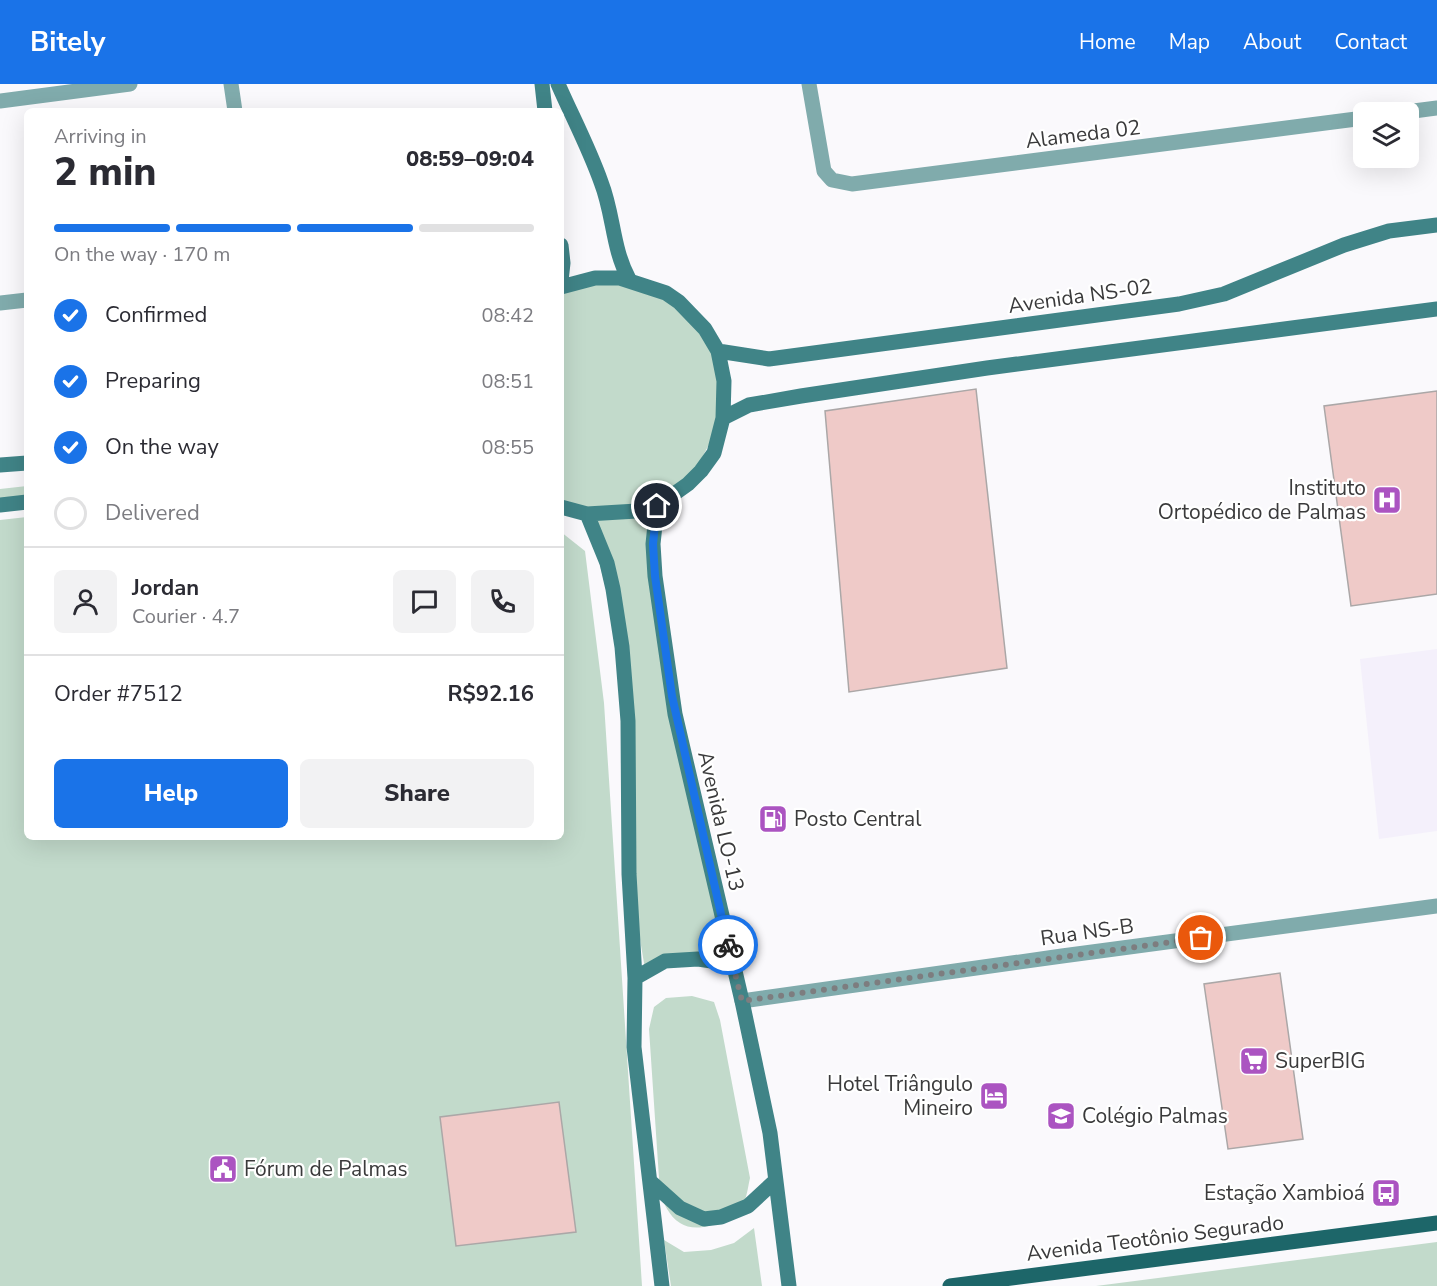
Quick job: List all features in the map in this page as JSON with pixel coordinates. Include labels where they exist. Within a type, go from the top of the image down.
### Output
[{"type":"main road","name":"Avenida Teotônio Segurado","points":[[950,1286],[1437,1223]]},
{"type":"street","points":[[0,101],[130,84]]},
{"type":"street","points":[[231,84],[235,108]]},
{"type":"street","points":[[542,84],[545,108]]},
{"type":"street","points":[[558,84],[601,181],[609,206],[620,262],[629,279]]},
{"type":"street","name":"Alameda 02","points":[[809,84],[824,171],[832,180],[862,184],[1353,119]]},
{"type":"street","points":[[1419,110],[1437,108]]},
{"type":"street","name":"Avenida NS-02","points":[[718,351],[769,359],[1179,304],[1224,294],[1344,245],[1389,231],[1437,225]]},
{"type":"street","points":[[564,286],[595,278],[629,279],[666,292],[705,328],[718,351],[724,381],[723,418],[714,453],[688,484],[657,506],[637,511],[587,514],[564,508]]},
{"type":"street","points":[[0,303],[24,300]]},
{"type":"street","points":[[723,418],[748,405],[801,396],[987,368],[1437,309]]},
{"type":"street","points":[[0,465],[24,463]]},
{"type":"street","points":[[0,505],[24,502]]},
{"type":"street","name":"Avenida LO-13","points":[[657,506],[653,544],[655,576],[672,696],[770,1132],[789,1286]]},
{"type":"street","points":[[587,514],[607,563],[622,646],[628,721],[629,874],[635,978],[634,1047],[662,1286]]},
{"type":"street","name":"Rua NS-B","points":[[742,1001],[1437,906]]},
{"type":"street","points":[[635,978],[665,961],[698,958],[732,964]]},
{"type":"street","points":[[651,1182],[680,1208],[704,1219],[721,1217],[748,1206],[776,1181]]},
{"type":"shaded area","points":[[1437,649],[1437,831],[1379,839],[1360,659]]},
{"type":"green space","points":[[595,278],[666,293],[718,351],[723,418],[688,484],[657,506],[657,593],[732,964],[683,959],[646,975],[629,874],[631,688],[587,514],[564,503],[564,286]]},
{"type":"green space","points":[[24,486],[24,500],[0,504],[0,489]]},
{"type":"green space","points":[[24,517],[24,840],[564,840],[564,534],[585,551],[604,703],[642,1286],[0,1286],[0,520]]},
{"type":"green space","points":[[692,996],[714,1002],[720,1020],[750,1178],[745,1199],[737,1211],[722,1221],[696,1228],[676,1220],[667,1210],[660,1193],[649,1029],[654,1007],[666,998]]},
{"type":"green space","points":[[754,1228],[762,1286],[671,1286],[664,1240],[684,1252],[711,1250],[734,1243]]},
{"type":"green space","points":[[1437,1242],[1437,1286],[1096,1286]]},
{"type":"building","points":[[976,389],[1007,668],[849,692],[825,411]]},
{"type":"building","name":"Instituto Ortopédico de Palmas","points":[[1437,391],[1437,594],[1351,606],[1324,406]]},
{"type":"building","name":"SuperBIG","points":[[1280,973],[1303,1139],[1228,1149],[1204,984]]},
{"type":"building","points":[[559,1102],[576,1232],[456,1246],[440,1117]]},
{"type":"way so far","points":[[728,945],[742,1001],[1201,938]]},
{"type":"place","name":"Instituto Ortopédico de Palmas","points":[[1387,500]]},
{"type":"place","name":"Posto Central","points":[[773,819]]},
{"type":"place","name":"SuperBIG","points":[[1254,1061]]},
{"type":"place","name":"Hotel Triângulo Mineiro","points":[[994,1096]]},
{"type":"place","name":"Colégio Palmas","points":[[1061,1116]]},
{"type":"place","name":"Fórum de Palmas","points":[[223,1169]]},
{"type":"place","name":"Estação Xambioá","points":[[1386,1193]]},
{"type":"route","points":[[657,506],[653,544],[655,576],[672,696],[728,945]]}]
